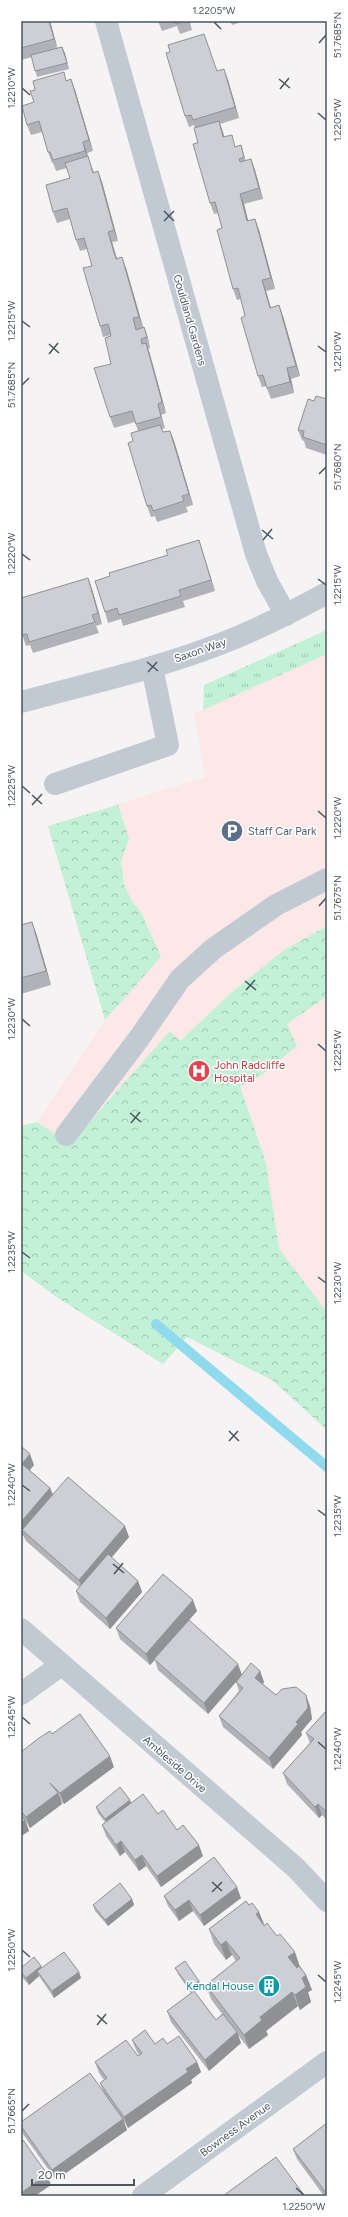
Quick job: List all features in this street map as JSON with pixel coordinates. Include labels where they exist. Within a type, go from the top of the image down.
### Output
[{"type":"street","name":"Gouldland Gardens","points":[[106,21],[256,554],[267,581],[286,615]]},
{"type":"street","name":"Saxon Way","points":[[21,702],[152,666],[220,644],[286,615],[327,594]]},
{"type":"street","points":[[55,784],[168,745],[152,666]]},
{"type":"street","points":[[66,1135],[136,1043],[180,979],[213,949],[276,905],[327,879]]},
{"type":"street","name":"Ambleside Drive","points":[[21,1629],[296,1868],[327,1901]]},
{"type":"street","points":[[21,1694],[61,1665]]},
{"type":"street","name":"Bowness Avenue","points":[[143,2196],[327,2062]]},
{"type":"shaded area","name":"John Radcliffe Hospital","points":[[327,648],[327,1430],[272,1380],[187,1337],[163,1364],[58,1298],[21,1271],[21,1126],[37,1122],[105,1020],[48,826],[205,777],[194,714]]},
{"type":"green space","points":[[327,630],[327,654],[203,710],[204,685]]},
{"type":"green space","points":[[118,805],[129,839],[121,861],[124,884],[131,900],[142,914],[161,957],[105,1020],[48,826]]},
{"type":"green space","points":[[327,926],[327,996],[287,1024],[297,1046],[262,1075],[240,1086],[266,1163],[279,1249],[327,1312],[327,1430],[272,1380],[187,1337],[163,1364],[58,1298],[21,1271],[21,1126],[37,1122],[70,1144],[170,1031],[180,1041],[232,992],[284,950]]},
{"type":"building","points":[[21,21],[49,21],[54,39],[21,48]]},
{"type":"building","points":[[175,21],[184,21],[176,24]]},
{"type":"building","points":[[204,34],[217,71],[224,69],[235,107],[193,120],[191,115],[185,116],[166,53],[170,52],[168,45]]},
{"type":"building","points":[[62,47],[67,63],[35,71],[31,55]]},
{"type":"building","points":[[64,72],[66,81],[71,79],[89,140],[83,142],[85,151],[53,160],[50,152],[48,152],[39,121],[27,125],[22,106],[34,102],[30,91],[35,90],[33,81]]},
{"type":"building","points":[[219,121],[223,137],[232,135],[235,147],[241,145],[244,157],[239,159],[240,162],[251,159],[259,188],[240,194],[247,221],[255,219],[271,278],[262,280],[270,308],[279,305],[296,366],[287,368],[290,382],[267,388],[263,375],[258,376],[241,318],[245,316],[238,288],[233,289],[217,230],[222,228],[215,202],[210,203],[193,144],[198,143],[194,128]]},
{"type":"building","points":[[88,156],[93,173],[98,171],[114,230],[108,232],[116,259],[122,257],[139,317],[133,318],[136,330],[144,327],[147,337],[141,339],[142,344],[146,343],[162,402],[158,404],[161,417],[136,424],[132,411],[110,417],[94,368],[111,364],[105,338],[111,336],[108,324],[100,326],[83,268],[92,266],[84,238],[76,240],[67,208],[53,212],[46,185],[70,178],[65,163]]},
{"type":"building","points":[[316,396],[327,399],[327,445],[303,437],[304,431],[298,430],[308,399],[314,401]]},
{"type":"building","points":[[160,425],[163,432],[170,431],[189,494],[182,496],[184,501],[153,511],[151,505],[147,506],[128,443],[133,441],[131,433]]},
{"type":"building","points":[[199,540],[211,580],[179,590],[181,596],[119,615],[117,608],[105,612],[95,581],[110,576],[109,573],[168,555],[166,550]]},
{"type":"building","points":[[88,578],[98,613],[92,615],[95,622],[29,642],[27,634],[22,635],[21,598]]},
{"type":"building","points":[[32,922],[46,971],[21,978],[21,925]]},
{"type":"building","points":[[21,1446],[30,1454],[22,1464],[50,1488],[21,1522]]},
{"type":"building","points":[[68,1477],[125,1526],[79,1580],[22,1530]]},
{"type":"building","points":[[108,1554],[138,1581],[106,1618],[76,1591]]},
{"type":"building","points":[[163,1574],[193,1600],[146,1654],[116,1628]]},
{"type":"building","points":[[189,1620],[238,1664],[204,1703],[154,1659]]},
{"type":"building","points":[[251,1663],[260,1671],[255,1678],[276,1695],[282,1689],[296,1687],[306,1695],[308,1708],[296,1722],[298,1724],[269,1758],[219,1716],[243,1688],[236,1682]]},
{"type":"building","points":[[327,1710],[327,1812],[318,1804],[315,1807],[283,1773],[314,1739],[306,1733]]},
{"type":"building","points":[[80,1714],[110,1756],[60,1793],[50,1783],[58,1793],[26,1817],[21,1811],[21,1752],[39,1738],[50,1731],[52,1734]]},
{"type":"building","points":[[120,1787],[130,1800],[105,1819],[96,1807]]},
{"type":"building","points":[[143,1794],[158,1814],[163,1810],[177,1830],[183,1825],[199,1845],[157,1876],[142,1855],[135,1860],[121,1841],[116,1845],[102,1825]]},
{"type":"building","points":[[21,1815],[25,1820],[21,1823]]},
{"type":"building","points":[[214,1857],[237,1887],[200,1915],[189,1900],[175,1910],[164,1896]]},
{"type":"building","points":[[120,1883],[132,1899],[105,1920],[93,1905]]},
{"type":"building","name":"Kendal House","points":[[246,1901],[249,1905],[252,1903],[259,1912],[256,1914],[264,1926],[267,1923],[277,1936],[280,1934],[295,1952],[288,1957],[297,1968],[299,1966],[306,1975],[302,1978],[306,1987],[295,1995],[292,1992],[260,2017],[262,2020],[244,2035],[206,1985],[240,1958],[226,1941],[221,1945],[209,1929]]},
{"type":"building","points":[[64,1952],[79,1972],[52,1991],[37,1971]]},
{"type":"building","points":[[34,1957],[41,1966],[26,1978],[21,1972],[21,1968]]},
{"type":"building","points":[[185,1961],[199,1981],[190,1988],[175,1968]]},
{"type":"building","points":[[194,1991],[216,2020],[223,2014],[237,2032],[205,2060],[167,2011]]},
{"type":"building","points":[[145,2030],[155,2044],[163,2038],[167,2044],[179,2036],[197,2062],[186,2069],[188,2072],[124,2117],[100,2083],[107,2078],[95,2062],[126,2040],[138,2056],[142,2053],[132,2040]]},
{"type":"building","points":[[90,2073],[123,2119],[52,2170],[21,2126],[21,2122]]},
{"type":"building","points":[[327,2123],[327,2194],[293,2149]]},
{"type":"building","points":[[23,2140],[47,2174],[21,2193],[21,2141]]},
{"type":"building","points":[[276,2157],[304,2195],[303,2196],[223,2196]]},
{"type":"waterway","points":[[156,1324],[327,1467]]},
{"type":"place","name":"Staff Car Park","points":[[232,831]]},
{"type":"place","name":"John Radcliffe Hospital","points":[[199,1071]]},
{"type":"place","name":"Kendal House","points":[[269,1986]]}]
